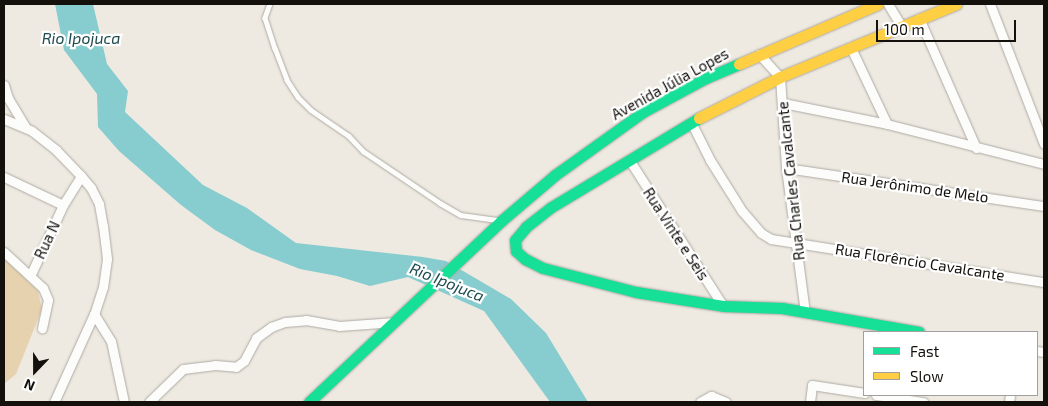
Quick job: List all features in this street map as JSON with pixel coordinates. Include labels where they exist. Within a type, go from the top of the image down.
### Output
[{"type":"street","name":"Avenida Júlia Lopes","points":[[308,402],[499,223],[555,175],[644,112],[706,78],[878,4]]},
{"type":"street","points":[[888,4],[901,26]]},
{"type":"street","points":[[913,331],[805,314],[782,308],[723,306],[636,292],[543,268],[525,260],[516,251],[515,240],[550,208],[692,124],[706,113],[780,77],[956,4]]},
{"type":"street","points":[[990,4],[1044,144]]},
{"type":"street","points":[[919,18],[976,148]]},
{"type":"street","points":[[851,48],[887,124]]},
{"type":"street","points":[[759,54],[780,77]]},
{"type":"street","name":"Rua Charles Cavalcante","points":[[780,77],[786,168],[805,314]]},
{"type":"street","points":[[4,85],[8,98],[26,128]]},
{"type":"street","points":[[783,103],[887,124],[1044,164]]},
{"type":"street","points":[[4,119],[26,128],[46,141],[81,176],[91,188],[99,204],[107,259],[107,274],[94,314],[54,402]]},
{"type":"street","name":"Rua Florêncio Cavalcante","points":[[692,124],[710,160],[750,222],[761,233],[771,238],[1044,282]]},
{"type":"street","name":"Rua Vinte e Seis","points":[[630,161],[723,306]]},
{"type":"street","name":"Rua Jerônimo de Melo","points":[[786,168],[1044,206]]},
{"type":"street","name":"Rua N","points":[[4,176],[63,205]]},
{"type":"street","name":"Rua N","points":[[31,274],[63,205],[81,176]]},
{"type":"street","points":[[4,252],[31,274],[43,288],[48,300],[42,328]]},
{"type":"street","points":[[94,314],[111,341],[124,402]]},
{"type":"street","points":[[149,402],[183,369],[214,365],[236,367],[244,361],[256,338],[271,327],[285,322],[306,320],[339,326],[398,319]]},
{"type":"street","points":[[810,402],[812,385],[863,393]]},
{"type":"street","points":[[700,402],[711,396],[726,402]]},
{"type":"street","points":[[883,396],[923,402]]},
{"type":"lane","points":[[270,4],[265,18],[274,48],[287,80],[298,97],[311,110],[350,136],[363,151],[440,204],[461,215],[499,223]]},
{"type":"shaded area","points":[[4,258],[38,291],[42,309],[16,374],[4,384]]},
{"type":"water","name":"Rio Ipojuca","points":[[55,4],[93,4],[107,64],[128,91],[125,112],[203,185],[247,208],[296,243],[446,261],[511,299],[546,333],[588,402],[550,402],[484,311],[408,277],[370,286],[337,276],[300,269],[251,250],[215,230],[181,205],[119,151],[98,127],[97,94],[64,50]]},
{"type":"traffic: fast","points":[[309,402],[501,221],[555,175],[643,112],[706,78],[739,64]]},
{"type":"traffic: fast","points":[[699,118],[550,208],[526,227],[515,240],[516,251],[525,259],[543,268],[636,292],[723,306],[782,308],[913,331]]},
{"type":"traffic: slow","points":[[739,64],[878,4]]},
{"type":"traffic: slow","points":[[699,118],[780,77],[956,4]]}]
